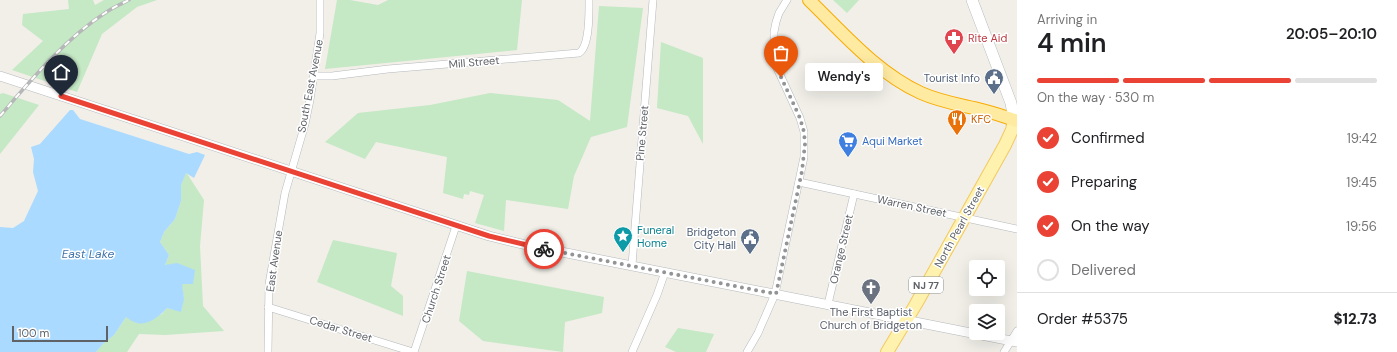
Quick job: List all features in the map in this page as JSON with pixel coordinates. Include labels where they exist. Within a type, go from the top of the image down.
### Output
[{"type":"highway","points":[[809,0],[874,62],[902,82],[930,97],[952,104],[982,110],[1015,121]]},
{"type":"main road","points":[[972,0],[1011,102],[1015,121]]},
{"type":"main road","name":"North Pearl Street","points":[[887,352],[1005,145],[1015,121]]},
{"type":"street","name":"South East Avenue","points":[[291,172],[305,124],[314,76],[320,32],[320,0]]},
{"type":"street","name":"Mill Street","points":[[314,76],[332,76],[388,69],[579,53],[583,51],[586,41],[589,0]]},
{"type":"street","name":"Pine Street","points":[[632,265],[653,0]]},
{"type":"street","points":[[747,352],[758,334],[776,294],[804,158],[804,132],[800,118],[776,66],[774,51],[774,32],[776,22],[787,0]]},
{"type":"street","points":[[0,76],[489,236],[526,245],[1014,341]]},
{"type":"street","name":"East Avenue","points":[[268,352],[269,284],[280,216],[291,172]]},
{"type":"street","name":"Warren Street","points":[[799,182],[1017,229]]},
{"type":"street","name":"Orange Street","points":[[828,304],[854,194]]},
{"type":"street","name":"Church Street","points":[[414,352],[456,226]]},
{"type":"street","points":[[632,352],[657,295],[665,272]]},
{"type":"street","name":"Cedar Street","points":[[268,307],[414,352]]},
{"type":"street","points":[[1004,352],[1014,341],[1017,331]]},
{"type":"green space","points":[[68,0],[93,0],[95,5],[104,0],[157,0],[137,7],[102,34],[77,92],[12,70],[43,41],[22,25],[23,14],[69,9]]},
{"type":"green space","points":[[337,0],[350,0],[378,5],[388,0],[522,0],[517,50],[325,69]]},
{"type":"green space","points":[[833,0],[859,0],[847,13]]},
{"type":"green space","points":[[599,6],[643,8],[627,127],[591,137],[574,176],[568,209],[506,200],[504,231],[475,223],[484,195],[470,191],[469,195],[464,194],[463,199],[443,193],[447,157],[376,142],[365,159],[325,142],[358,113],[430,105],[490,93],[558,100],[590,121]]},
{"type":"green space","points":[[661,42],[703,58],[703,144],[688,116],[657,108]]},
{"type":"green space","points":[[3,93],[39,105],[0,154],[0,94]]},
{"type":"green space","points":[[186,172],[204,200],[200,246],[203,306],[224,331],[165,335],[139,334],[127,352],[96,352],[114,335],[126,317],[137,323],[162,314],[167,308],[181,311],[183,303],[183,290],[179,281],[165,265],[169,255],[160,242],[164,232],[175,219],[181,201],[181,185]]},
{"type":"green space","points":[[333,240],[397,253],[391,286],[403,296],[403,316],[317,282]]},
{"type":"green space","points":[[467,271],[604,297],[602,313],[565,322],[563,352],[483,341],[459,321]]},
{"type":"green space","points":[[678,328],[714,334],[706,352],[676,352],[665,347]]},
{"type":"water","name":"East Lake","points":[[70,110],[73,110],[80,119],[189,154],[197,152],[205,155],[194,178],[186,173],[181,185],[181,201],[175,219],[164,232],[160,242],[169,255],[165,265],[177,263],[195,270],[193,284],[182,284],[184,299],[181,312],[167,308],[154,319],[141,324],[126,317],[114,335],[96,352],[0,352],[0,227],[13,228],[24,221],[38,191],[33,172],[34,159],[31,147],[40,144]]},
{"type":"railway","points":[[0,116],[49,61],[76,35],[108,11],[129,0]]},
{"type":"way so far","points":[[544,249],[776,294],[802,171],[805,144],[804,132],[800,118],[781,77]]},
{"type":"place","name":"Rite Aid","points":[[954,55]]},
{"type":"place","name":"Wendy's","points":[[781,77]]},
{"type":"place","name":"Tourist Info","points":[[994,95]]},
{"type":"place","name":"KFC","points":[[957,136]]},
{"type":"place","name":"Aqui Market","points":[[848,158]]},
{"type":"place","name":"Funeral Home","points":[[623,253]]},
{"type":"place","name":"Bridgeton City Hall","points":[[750,255]]},
{"type":"place","name":"The First Baptist Church of Bridgeton","points":[[871,305]]},
{"type":"route","points":[[61,96],[489,236],[544,249]]}]
